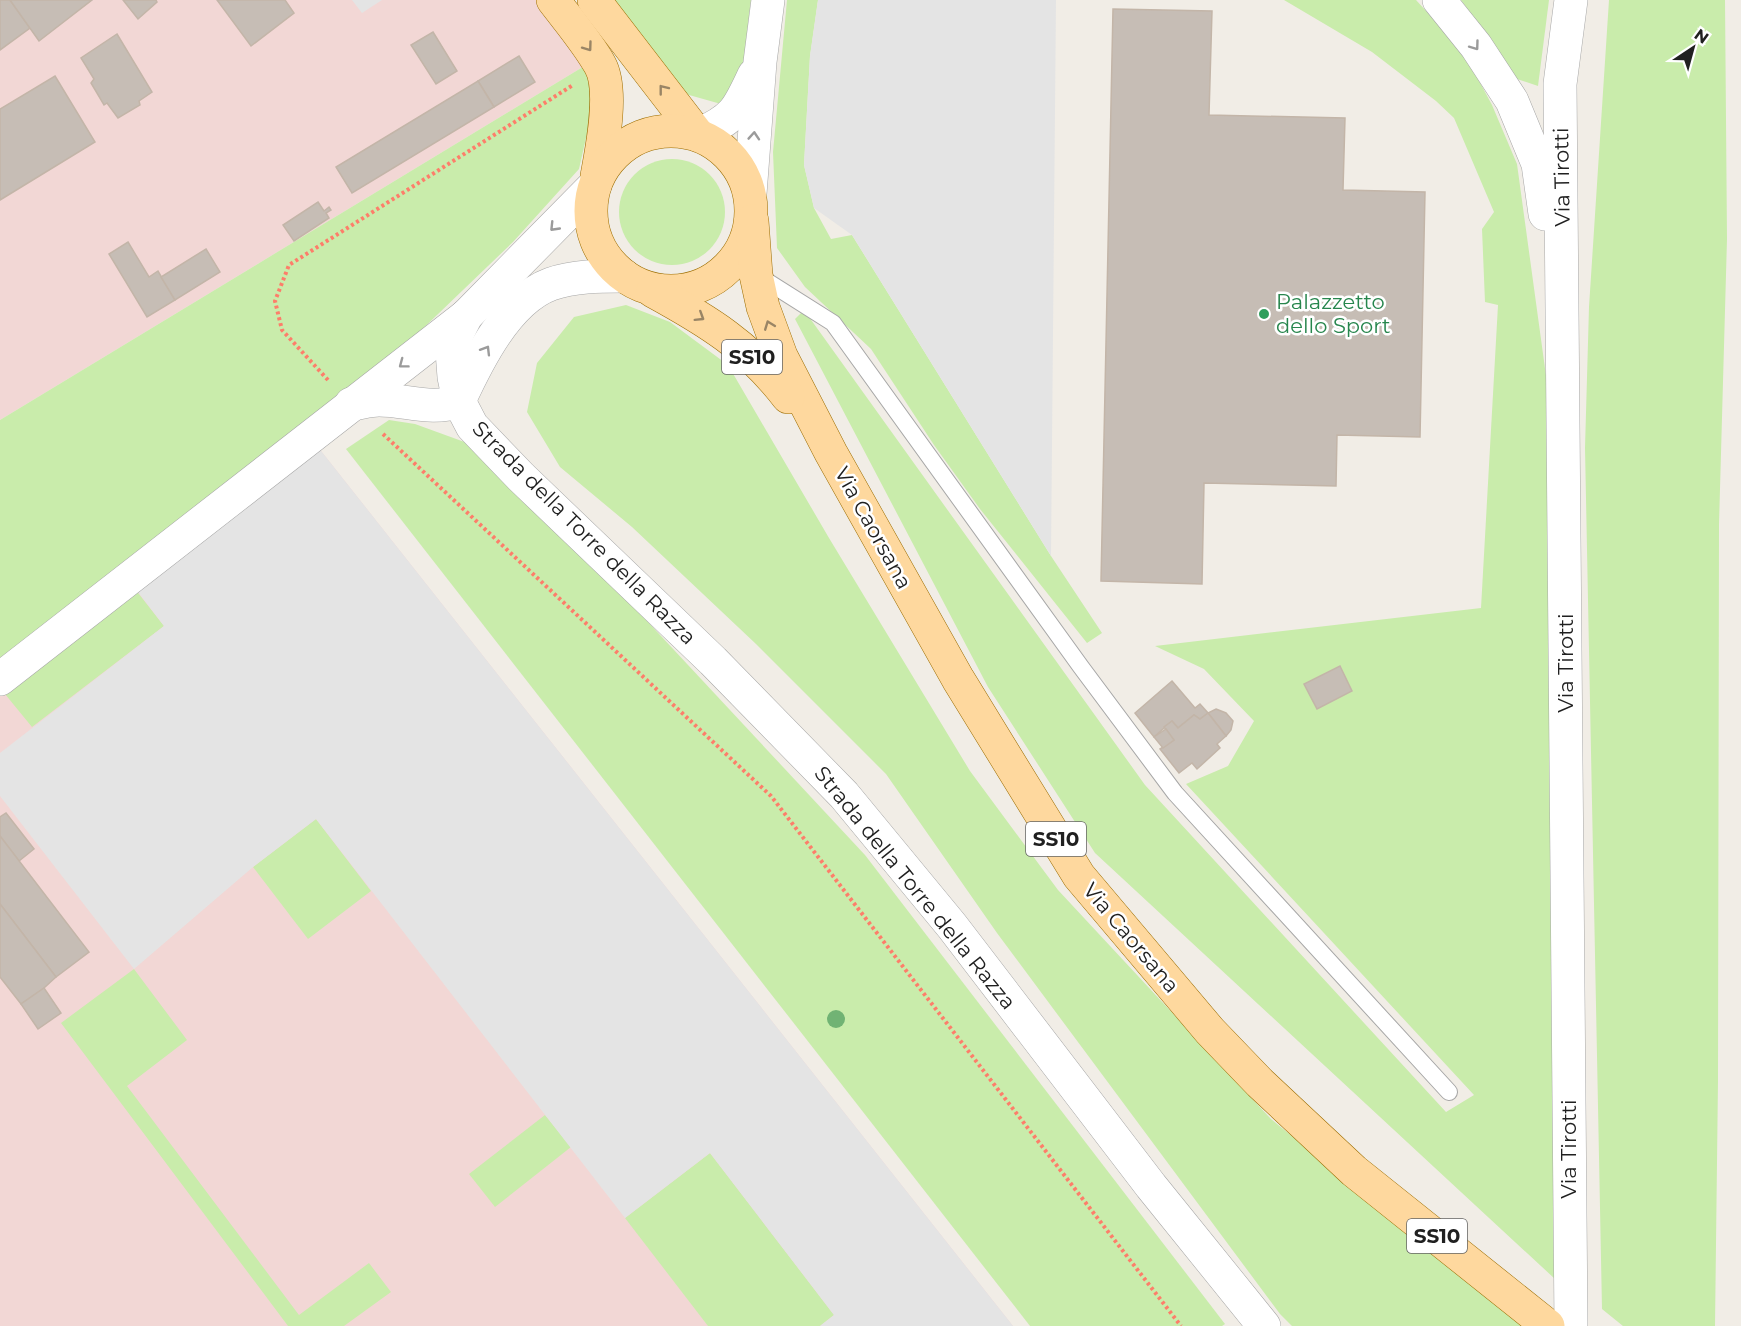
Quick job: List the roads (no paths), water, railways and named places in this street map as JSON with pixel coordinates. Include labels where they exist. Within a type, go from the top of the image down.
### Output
[{"type":"main road","points":[[553,0],[602,67],[607,93],[603,140],[595,185],[591,210],[595,235],[606,258],[636,282],[676,292],[703,285],[726,270],[743,248],[751,208],[740,169],[722,148],[698,135],[673,131],[648,134],[625,145],[609,161],[595,185]]},
{"type":"main road","points":[[594,0],[698,135]]},
{"type":"main road","name":"SS10","points":[[751,208],[756,275],[763,307],[781,356],[831,453]]},
{"type":"main road","name":"SS10","points":[[636,282],[698,316],[738,344],[769,372],[831,453]]},
{"type":"main road","name":"Via Caorsana","points":[[831,453],[958,679],[1079,876],[1210,1031],[1260,1083],[1354,1170],[1548,1326]]},
{"type":"street","points":[[751,208],[760,63],[768,0]]},
{"type":"street","points":[[1438,0],[1476,46],[1512,101],[1538,164],[1564,331]]},
{"type":"street","name":"Via Tirotti","points":[[1571,0],[1560,84],[1564,331],[1571,1326]]},
{"type":"street","points":[[698,135],[721,125],[739,108],[760,63]]},
{"type":"street","points":[[0,680],[466,316],[595,185]]},
{"type":"street","points":[[351,404],[377,400],[437,406],[459,401],[487,346],[526,298],[549,285],[593,276],[636,282]]},
{"type":"street","name":"Strada della Torre della Razza","points":[[466,316],[456,336],[452,351],[459,401],[472,426],[521,477],[713,660],[844,795],[952,926],[1144,1177],[1264,1326]]},
{"type":"lane","points":[[756,275],[833,323],[1081,667],[1175,793],[1449,1092]]},
{"type":"place","name":"Palazzetto dello Sport","points":[[1264,314]]}]
